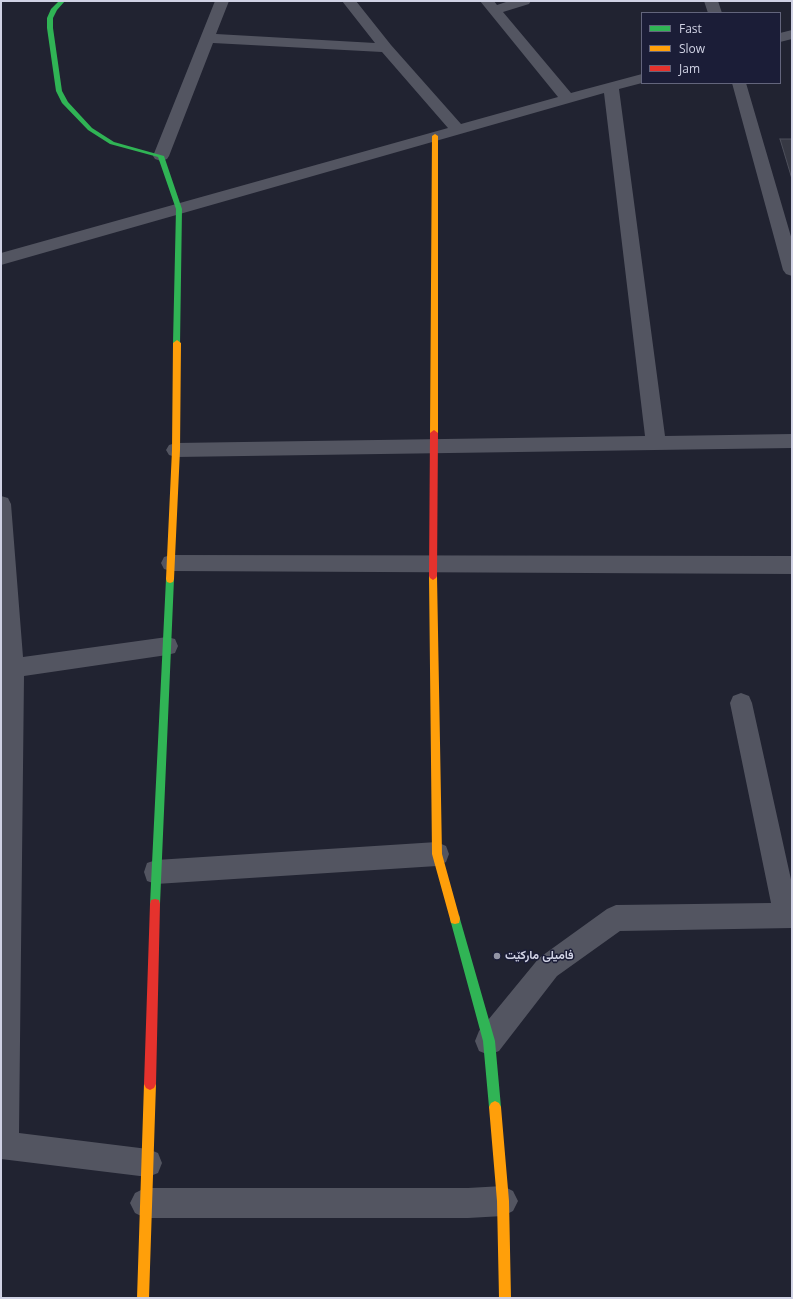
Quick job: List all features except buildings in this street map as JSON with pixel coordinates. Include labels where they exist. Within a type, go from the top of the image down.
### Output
[{"type":"street","points":[[62,1],[54,9],[50,18],[50,28],[59,91],[65,103],[90,129],[112,143],[161,156]]},
{"type":"street","points":[[143,1298],[156,872],[176,450],[180,209],[161,156],[222,1]]},
{"type":"street","points":[[349,1],[386,48],[457,129]]},
{"type":"street","points":[[490,5],[524,1]]},
{"type":"street","points":[[711,1],[716,12]]},
{"type":"street","points":[[490,5],[568,99]]},
{"type":"street","points":[[781,38],[792,34]]},
{"type":"street","points":[[208,38],[386,48]]},
{"type":"street","points":[[1,259],[641,78]]},
{"type":"street","points":[[739,84],[792,270]]},
{"type":"street","points":[[611,87],[656,443]]},
{"type":"street","points":[[435,136],[432,564],[437,854],[489,1041],[503,1201],[505,1298]]},
{"type":"street","points":[[176,450],[792,441]]},
{"type":"street","points":[[1,504],[7,669],[3,1145],[148,1163]]},
{"type":"street","points":[[171,563],[792,565]]},
{"type":"street","points":[[7,669],[167,646]]},
{"type":"street","points":[[489,1041],[548,967],[616,918],[789,915],[741,703]]},
{"type":"street","points":[[156,872],[437,854]]},
{"type":"street","points":[[145,1203],[468,1203],[503,1201]]},
{"type":"traffic: fast","points":[[62,1],[54,9],[50,18],[50,28],[59,91],[65,103],[90,129],[112,143],[161,156],[179,209],[177,343]]},
{"type":"traffic: fast","points":[[155,904],[170,579]]},
{"type":"traffic: fast","points":[[455,919],[489,1041],[495,1107]]},
{"type":"traffic: slow","points":[[434,433],[435,136]]},
{"type":"traffic: slow","points":[[170,579],[176,450],[177,343]]},
{"type":"traffic: slow","points":[[433,576],[437,854],[455,919]]},
{"type":"traffic: slow","points":[[143,1298],[150,1084]]},
{"type":"traffic: slow","points":[[495,1107],[503,1201],[505,1298]]},
{"type":"traffic: jam","points":[[433,576],[434,433]]},
{"type":"traffic: jam","points":[[150,1084],[155,904]]},
{"type":"place","name":"فامیلی مارکێت","points":[[497,956]]}]
